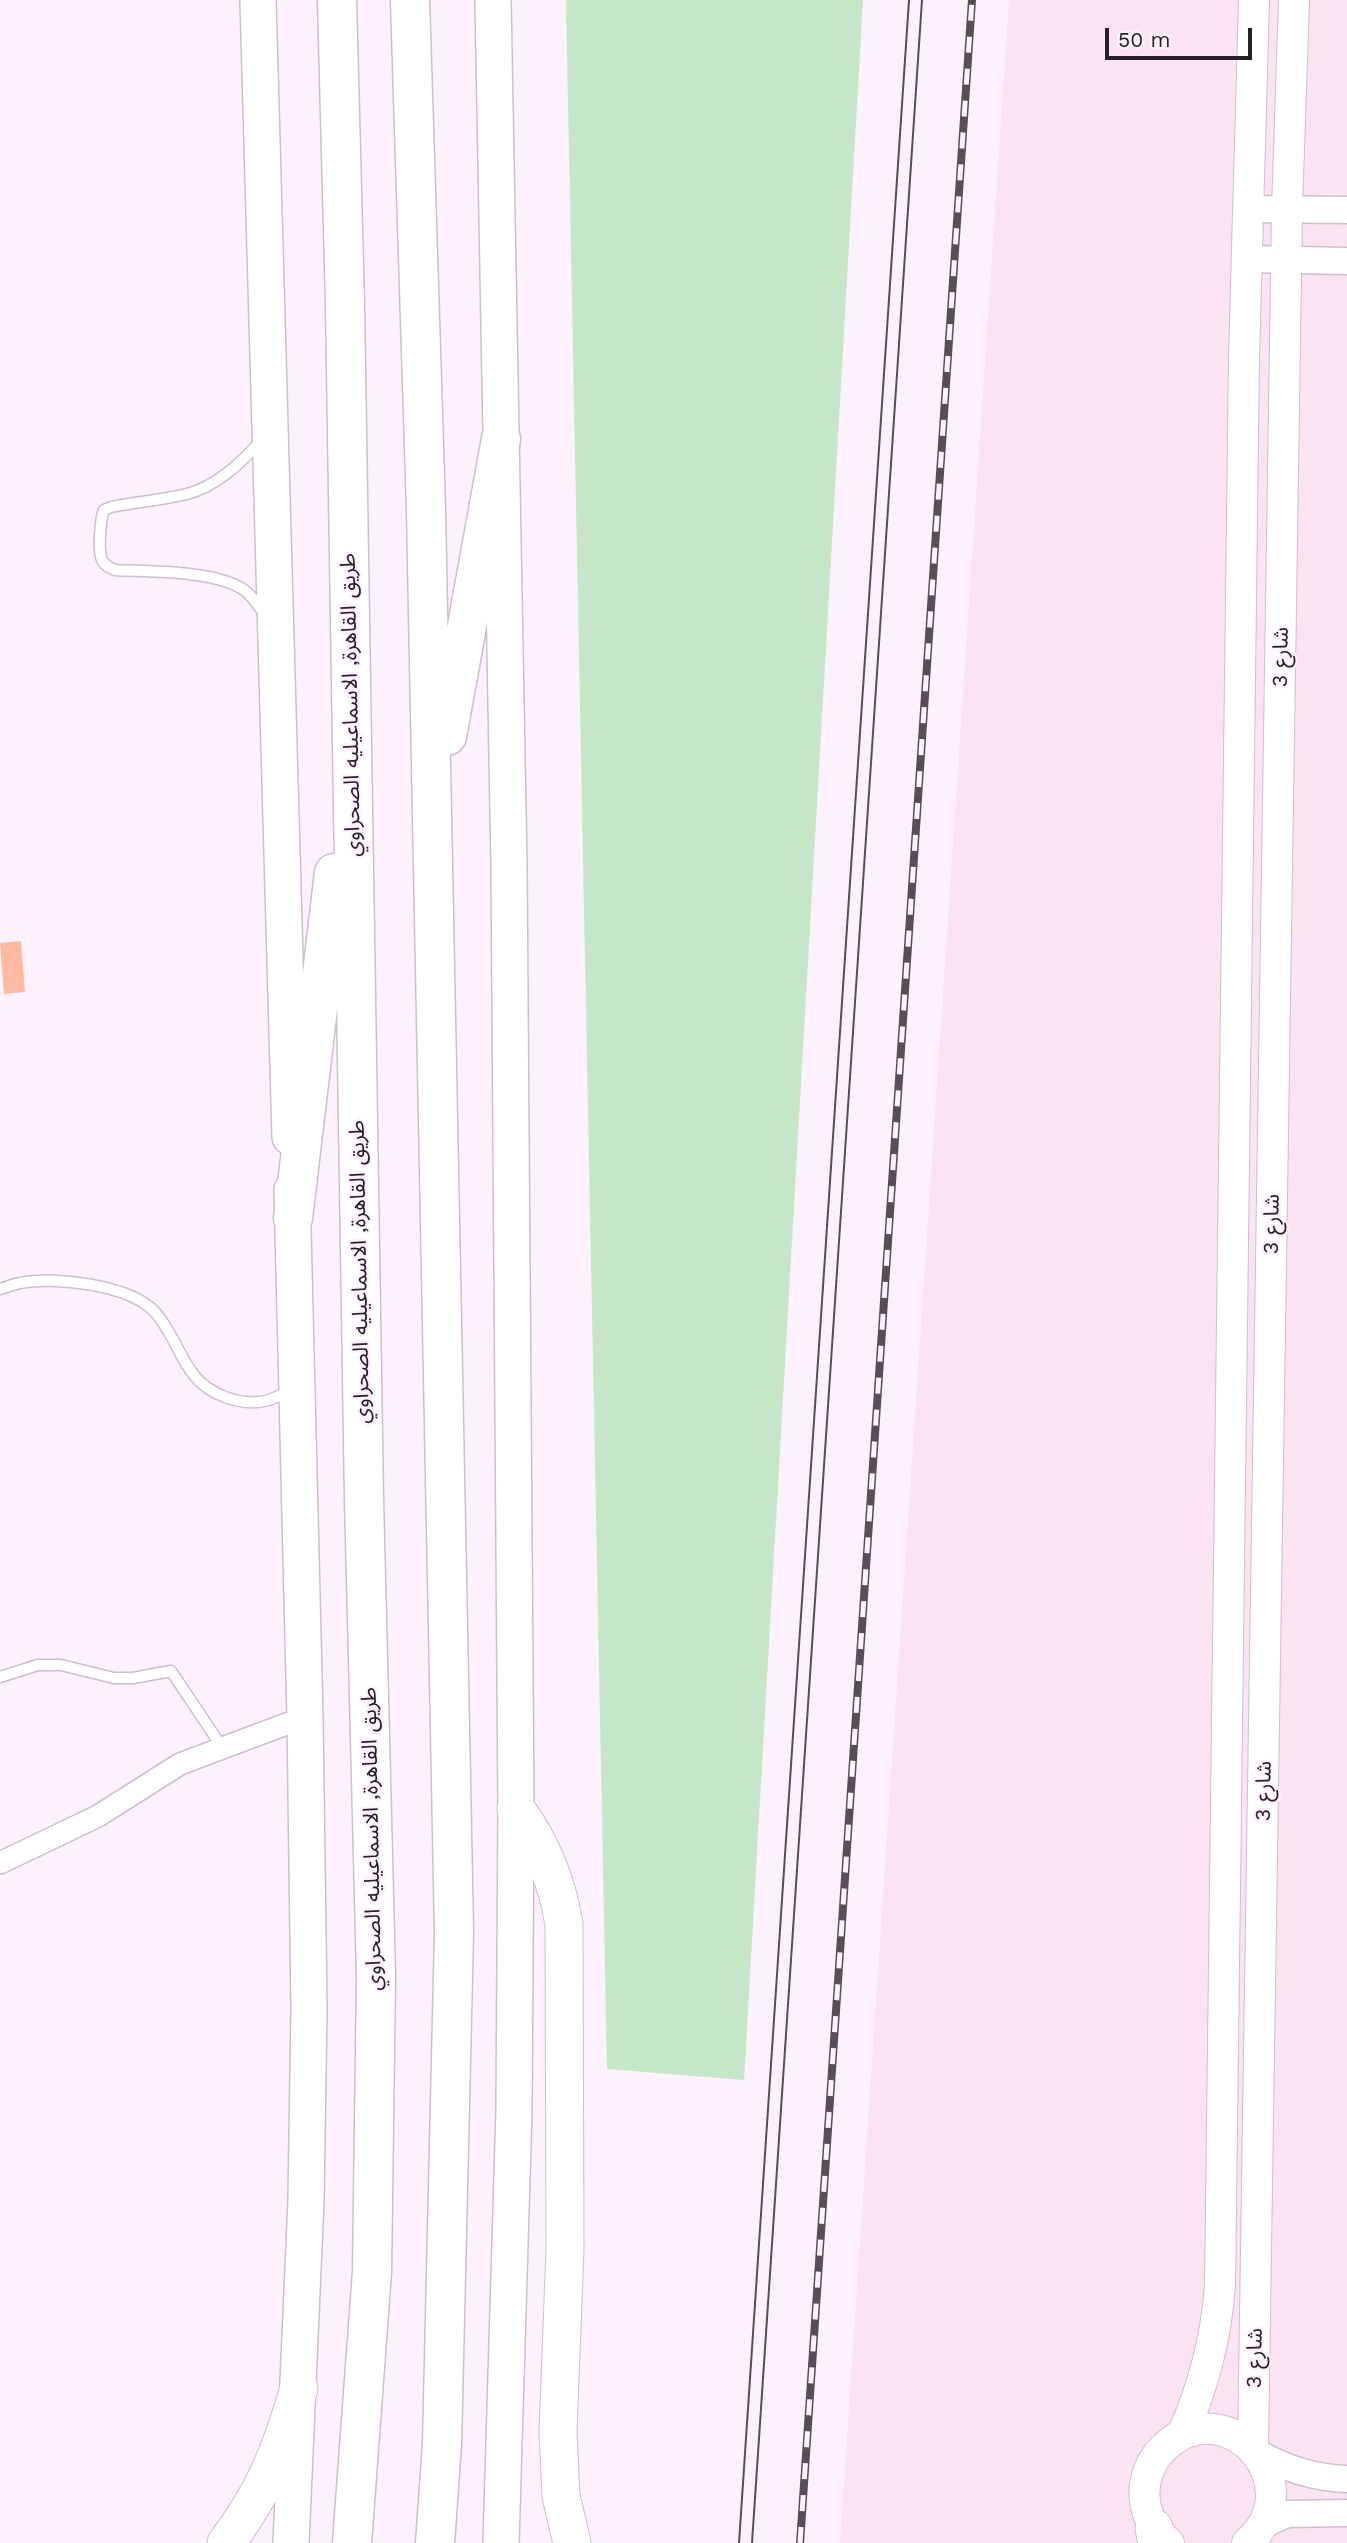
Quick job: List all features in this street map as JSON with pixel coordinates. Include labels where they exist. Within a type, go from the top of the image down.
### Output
[{"type":"highway","name":"طريق القاهرة, الاسماعيليه الصحراوي","points":[[337,0],[345,305],[364,1499],[376,1976],[372,2272],[352,2543]]},
{"type":"highway","points":[[410,0],[426,510],[454,1932],[442,2445],[435,2543]]},
{"type":"highway","points":[[432,821],[501,439]]},
{"type":"highway","points":[[293,1219],[351,725]]},
{"type":"highway","points":[[516,1809],[547,1859],[555,1880],[564,1924],[565,2249],[558,2432],[561,2496],[572,2543]]},
{"type":"highway","points":[[226,2543],[264,2487],[290,2420],[299,2388]]},
{"type":"main road","points":[[258,0],[298,1388],[309,2009],[306,2200],[291,2543]]},
{"type":"main road","points":[[493,0],[509,878],[516,1809],[514,2110],[501,2543]]},
{"type":"main road","name":"شارع 3","points":[[1182,2435],[1205,2377],[1213,2347],[1220,2286],[1246,259],[1254,0]]},
{"type":"main road","name":"شارع 3","points":[[1255,2451],[1287,209],[1294,0]]},
{"type":"main road","points":[[1160,2538],[1145,2502],[1147,2475],[1160,2451],[1182,2435],[1203,2430],[1235,2436],[1255,2451],[1265,2465],[1271,2492],[1270,2505],[1255,2534]]},
{"type":"street","points":[[1247,209],[1347,210]]},
{"type":"street","points":[[1246,259],[1347,261]]},
{"type":"street","points":[[0,1863],[98,1816],[180,1764],[305,1717]]},
{"type":"street","points":[[1255,2451],[1274,2462],[1309,2475],[1347,2479]]},
{"type":"street","points":[[1255,2534],[1287,2514],[1347,2513]]},
{"type":"lane","points":[[270,430],[253,451],[221,477],[189,493],[111,506],[103,510],[100,518],[101,558],[106,566],[115,570],[179,573],[220,580],[244,590],[258,605],[276,639]]},
{"type":"lane","points":[[0,1289],[21,1282],[77,1282],[130,1296],[152,1308],[166,1326],[194,1376],[208,1388],[244,1403],[267,1401],[298,1388]]},
{"type":"lane","points":[[0,1677],[38,1665],[61,1665],[114,1678],[134,1678],[171,1671],[222,1747]]},
{"type":"shaded area","points":[[1009,0],[1347,0],[1347,2543],[840,2543]]},
{"type":"green space","points":[[566,0],[863,0],[744,2080],[607,2069]]},
{"type":"building","points":[[21,941],[25,992],[4,994],[0,943]]},
{"type":"tram line","points":[[739,2543],[909,0]]},
{"type":"tram line","points":[[752,2543],[922,0]]},
{"type":"railway","points":[[800,2543],[972,0]]}]
